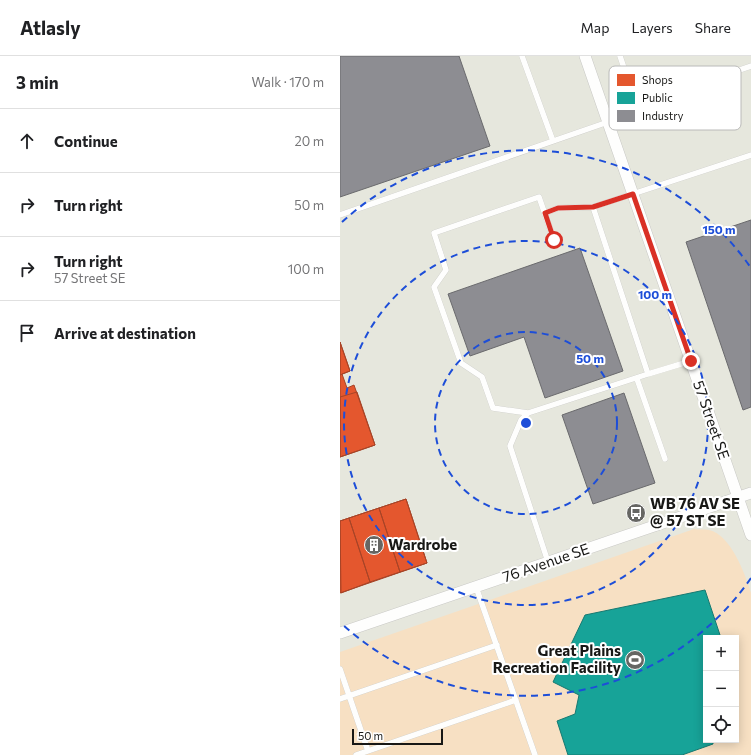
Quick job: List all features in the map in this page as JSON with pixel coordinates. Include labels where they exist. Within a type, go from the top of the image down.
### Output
[{"type":"street","name":"57 Street SE","points":[[585,56],[609,126]]},
{"type":"street","name":"57 Street SE","points":[[611,130],[751,534]]},
{"type":"street","name":"76 Avenue SE","points":[[340,633],[751,493]]},
{"type":"lane","points":[[522,56],[553,141]]},
{"type":"lane","points":[[620,56],[623,66]]},
{"type":"lane","points":[[741,69],[751,66]]},
{"type":"lane","points":[[340,215],[553,141],[609,116]]},
{"type":"lane","points":[[545,213],[558,208],[593,207],[751,154]]},
{"type":"lane","points":[[554,240],[539,197],[434,233],[446,270],[434,287],[461,364],[482,377],[493,408],[528,413],[691,361]]},
{"type":"lane","points":[[593,207],[648,374]]},
{"type":"lane","points":[[637,378],[664,459]]},
{"type":"lane","points":[[528,413],[521,420],[510,446],[548,562]]},
{"type":"lane","points":[[476,587],[535,755]]},
{"type":"lane","points":[[340,699],[497,645]]},
{"type":"lane","points":[[340,669],[368,751]]},
{"type":"lane","points":[[356,755],[516,700]]},
{"type":"shaded area","points":[[340,56],[751,56],[751,755],[340,755]]},
{"type":"shaded area","points":[[694,529],[709,530],[717,533],[730,547],[741,566],[751,593],[751,755],[340,755],[340,652]]},
{"type":"building: Shops","points":[[340,342],[350,371],[342,374],[347,388],[354,385],[375,445],[340,457]]},
{"type":"building: Shops","points":[[340,342],[350,371],[340,375]]},
{"type":"building: Shops","points":[[357,392],[375,445],[340,457],[340,397]]},
{"type":"building: Shops","points":[[406,499],[427,563],[340,593],[340,521]]},
{"type":"building: Shops","points":[[406,499],[427,563],[400,572],[379,508]]},
{"type":"building: Shops","name":"Wardrobe","points":[[379,508],[400,572],[370,582],[349,518]]},
{"type":"building: Shops","points":[[349,518],[370,582],[341,593],[340,521]]},
{"type":"building: Public","name":"Great Plains Recreation Facility","points":[[705,590],[720,635],[703,635],[703,743],[713,744],[682,755],[568,755],[557,721],[575,714],[579,695],[553,682],[585,615]]},
{"type":"building: Industry","points":[[340,56],[459,56],[490,146],[340,197]]},
{"type":"building: Industry","points":[[751,220],[751,407],[743,410],[686,242]]},
{"type":"building: Industry","points":[[580,248],[623,371],[545,398],[524,337],[470,356],[448,294]]},
{"type":"building: Industry","points":[[624,393],[655,483],[593,504],[562,415]]},
{"type":"place","name":"WB 76 AV SE @ 57 ST SE","points":[[636,513]]},
{"type":"place","name":"Wardrobe","points":[[374,545]]},
{"type":"place","name":"Great Plains Recreation Facility","points":[[635,660]]},
{"type":"route","points":[[554,240],[545,213],[558,208],[593,207],[633,194],[691,361]]}]
